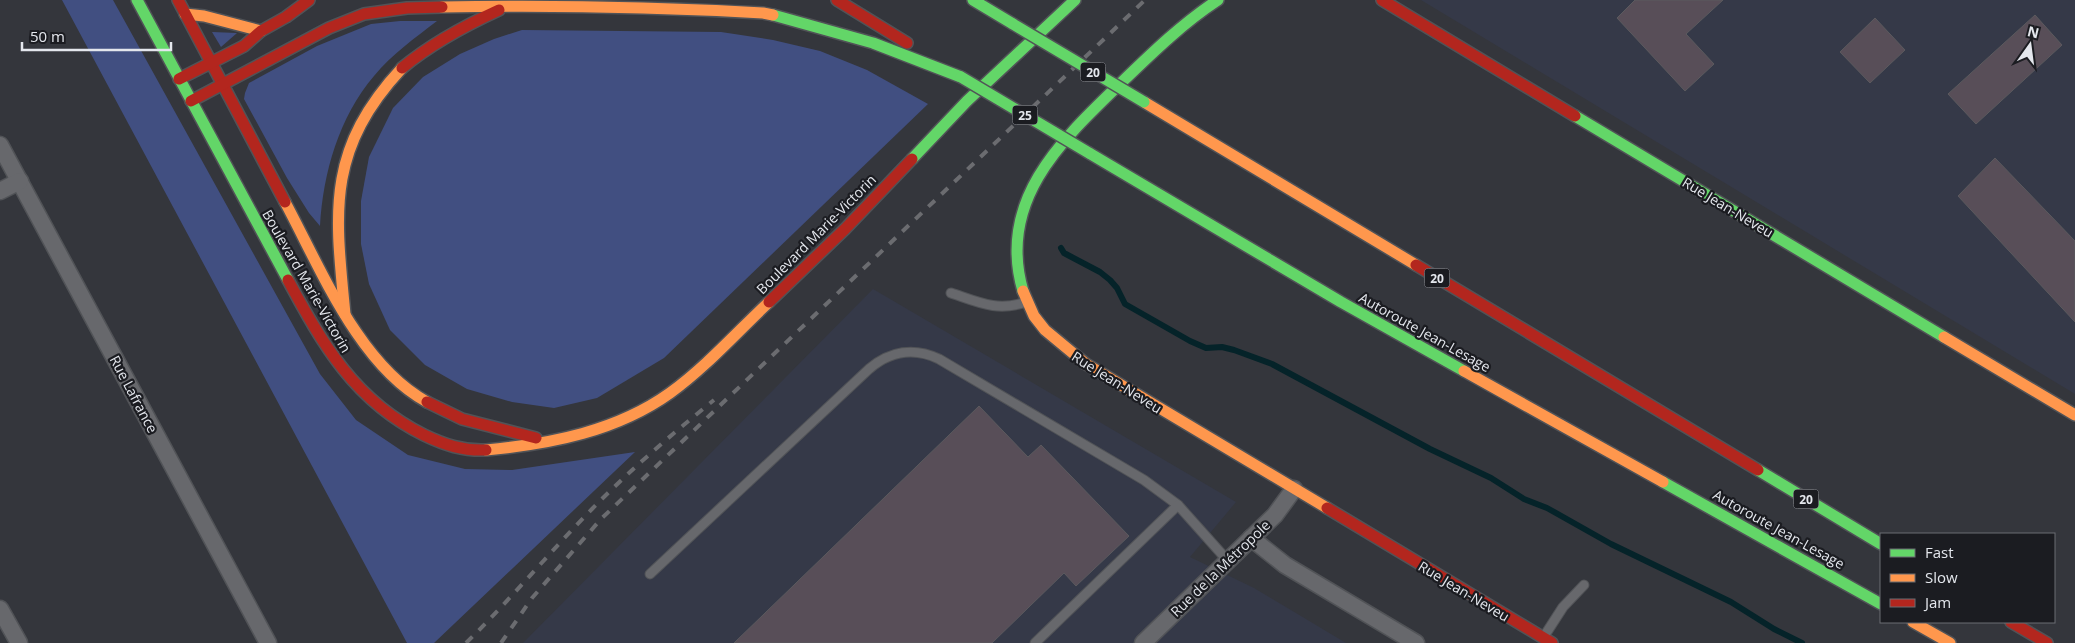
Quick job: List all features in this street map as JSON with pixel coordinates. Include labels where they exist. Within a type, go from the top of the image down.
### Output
[{"type":"main road","name":"Boulevard Marie-Victorin","points":[[137,0],[318,336],[338,364],[363,392],[390,416],[438,442],[468,451],[517,447],[581,435],[622,420],[650,406],[682,383],[845,229],[967,101],[1075,0]]},
{"type":"main road","name":"Boulevard Marie-Victorin","points":[[178,0],[210,64],[345,314],[365,346],[385,370],[424,402],[462,420],[548,441]]},
{"type":"main road","points":[[179,79],[244,46],[261,31],[286,17],[308,0]]},
{"type":"main road","points":[[587,0],[639,8]]},
{"type":"main road","name":"25","points":[[837,0],[961,77]]},
{"type":"main road","name":"20","points":[[973,0],[1017,19],[1043,42],[1880,543]]},
{"type":"main road","name":"Rue Jean-Neveu","points":[[1218,0],[1178,29],[1132,72],[1078,124],[1042,168],[1034,183],[1026,206],[1019,237],[1019,274],[1026,302],[1032,314],[1049,335],[1080,360],[1547,640]]},
{"type":"main road","name":"Rue Jean-Neveu","points":[[1382,0],[2075,415]]},
{"type":"main road","points":[[345,314],[338,244],[338,201],[346,160],[362,119],[384,86],[412,58],[448,34],[510,6]]},
{"type":"main road","points":[[191,101],[308,38],[364,14],[408,8],[510,6],[736,11],[783,18],[873,43],[961,77]]},
{"type":"main road","points":[[185,14],[204,16],[261,31]]},
{"type":"main road","name":"Autoroute Jean-Lesage","points":[[961,77],[1362,314],[1880,603]]},
{"type":"main road","points":[[1915,623],[1950,643]]},
{"type":"main road","points":[[2013,623],[2047,643]]},
{"type":"street","name":"Rue Lafrance","points":[[0,144],[268,643]]},
{"type":"street","points":[[0,192],[20,181]]},
{"type":"street","name":"Rue de la Métropole","points":[[1143,643],[1275,515],[1294,489]]},
{"type":"street","points":[[1251,538],[1285,565],[1416,643]]},
{"type":"street","points":[[0,609],[18,643]]},
{"type":"lane","points":[[951,293],[995,307],[1006,307],[1026,302]]},
{"type":"lane","points":[[650,574],[869,369],[884,358],[900,352],[916,352],[939,359],[1144,480],[1178,505],[1228,561]]},
{"type":"lane","points":[[1034,643],[1178,505]]},
{"type":"lane","points":[[1547,640],[1563,607],[1584,585]]},
{"type":"shaded area","points":[[62,0],[113,0],[320,374],[356,420],[408,455],[465,469],[512,470],[635,452],[434,643],[407,643]]},
{"type":"shaded area","points":[[1421,0],[2075,0],[2075,394]]},
{"type":"shaded area","points":[[400,21],[437,21],[381,68],[351,109],[335,146],[329,166],[320,226],[309,213],[287,178],[244,99],[245,93],[249,83],[317,46],[371,24]]},
{"type":"shaded area","points":[[522,30],[721,32],[773,40],[820,51],[867,70],[928,104],[664,358],[597,398],[554,408],[512,402],[467,389],[425,365],[390,330],[369,284],[361,244],[361,201],[369,157],[393,108],[423,77],[460,54],[494,39]]},
{"type":"shaded area","points":[[212,32],[237,33],[221,47]]},
{"type":"shaded area","points":[[873,289],[1236,502],[1190,557],[1254,588],[1346,643],[523,643]]},
{"type":"building","points":[[1635,0],[1723,0],[1686,34],[1714,64],[1685,91],[1617,18]]},
{"type":"building","points":[[2035,15],[2062,45],[1976,124],[1948,94]]},
{"type":"building","points":[[1875,18],[1905,50],[1870,83],[1840,52]]},
{"type":"building","points":[[1995,158],[2075,241],[2075,322],[1958,196]]},
{"type":"building","points":[[979,406],[1028,457],[1041,445],[1129,536],[1076,586],[1064,573],[992,643],[734,643]]},
{"type":"waterway","points":[[1061,248],[1064,253],[1100,272],[1110,280],[1117,288],[1125,304],[1190,341],[1206,348],[1222,347],[1234,350],[1272,364],[1430,449],[1491,478],[1524,499],[1547,508],[1611,544],[1731,602],[1774,629],[1802,643]]},
{"type":"railway","points":[[501,643],[532,598],[601,519],[1145,0]]},
{"type":"railway","points":[[466,643],[606,495],[714,400]]},
{"type":"traffic: fast","points":[[137,0],[288,280]]},
{"type":"traffic: fast","points":[[973,0],[1013,24]]},
{"type":"traffic: fast","points":[[912,159],[967,101],[1075,0]]},
{"type":"traffic: fast","points":[[1023,291],[1017,258],[1019,227],[1027,199],[1041,173],[1058,148],[1079,125],[1146,59],[1193,18],[1218,0]]},
{"type":"traffic: fast","points":[[773,15],[873,43],[961,77]]},
{"type":"traffic: fast","points":[[1013,24],[1144,102]]},
{"type":"traffic: fast","points":[[961,77],[1089,153]]},
{"type":"traffic: fast","points":[[1575,116],[1944,337]]},
{"type":"traffic: fast","points":[[1089,153],[1341,302],[1464,371]]},
{"type":"traffic: fast","points":[[1758,470],[1880,543]]},
{"type":"traffic: fast","points":[[1663,482],[1880,603]]},
{"type":"traffic: slow","points":[[442,7],[643,8],[773,15]]},
{"type":"traffic: slow","points":[[185,14],[204,16],[261,31]]},
{"type":"traffic: slow","points":[[345,314],[339,244],[341,183],[348,155],[360,127],[377,98],[402,68]]},
{"type":"traffic: slow","points":[[1144,102],[1416,265]]},
{"type":"traffic: slow","points":[[285,202],[328,285],[362,340],[381,365],[403,386],[427,402]]},
{"type":"traffic: slow","points":[[1023,291],[1034,316],[1045,330],[1086,364],[1327,508]]},
{"type":"traffic: slow","points":[[486,450],[535,444],[582,434],[628,417],[650,406],[696,372],[769,302]]},
{"type":"traffic: slow","points":[[1944,337],[2075,415]]},
{"type":"traffic: slow","points":[[1464,371],[1663,482]]},
{"type":"traffic: slow","points":[[1915,623],[1950,643]]},
{"type":"traffic: jam","points":[[178,0],[285,202]]},
{"type":"traffic: jam","points":[[179,79],[244,46],[261,31],[286,17],[309,0]]},
{"type":"traffic: jam","points":[[837,0],[907,43]]},
{"type":"traffic: jam","points":[[1382,0],[1575,116]]},
{"type":"traffic: jam","points":[[191,101],[329,28],[364,14],[407,8],[442,7]]},
{"type":"traffic: jam","points":[[402,68],[449,36],[499,10]]},
{"type":"traffic: jam","points":[[769,302],[845,229],[912,159]]},
{"type":"traffic: jam","points":[[1416,265],[1758,470]]},
{"type":"traffic: jam","points":[[288,280],[328,349],[343,369],[379,406],[400,421],[439,442],[454,447],[486,450]]},
{"type":"traffic: jam","points":[[427,402],[462,419],[536,438]]},
{"type":"traffic: jam","points":[[1327,508],[1552,643]]},
{"type":"traffic: jam","points":[[2013,623],[2047,643]]}]
